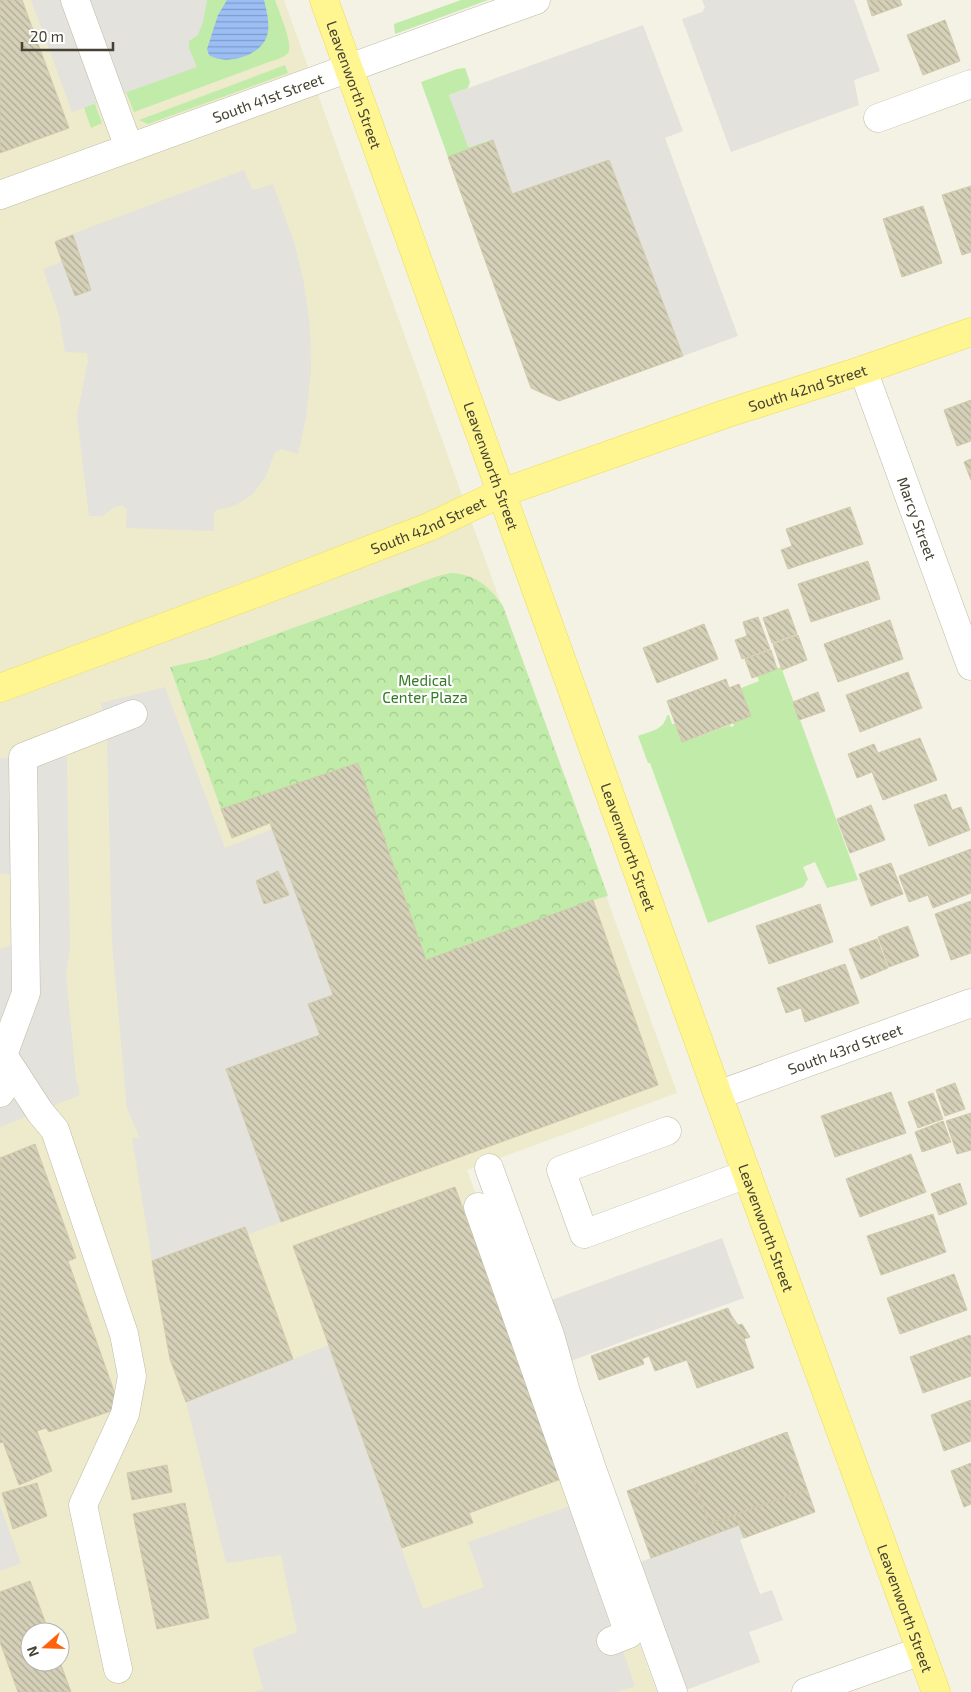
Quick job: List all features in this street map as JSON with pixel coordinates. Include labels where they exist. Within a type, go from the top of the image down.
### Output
[{"type":"main road","name":"Leavenworth Street","points":[[324,0],[718,1095],[936,1692]]},
{"type":"main road","name":"South 42nd Street","points":[[0,688],[429,528],[502,493],[725,414],[864,370],[971,332]]},
{"type":"street","points":[[76,0],[129,148]]},
{"type":"street","name":"South 41st Street","points":[[0,195],[536,0]]},
{"type":"street","points":[[878,118],[971,84]]},
{"type":"street","name":"Marcy Street","points":[[864,370],[971,666]]},
{"type":"street","points":[[0,1093],[4,1087],[2,1047],[26,993],[23,757],[133,714]]},
{"type":"street","name":"South 43rd Street","points":[[718,1095],[971,1003]]},
{"type":"street","points":[[2,1047],[40,1112],[55,1130],[124,1334],[132,1376],[125,1414],[83,1505],[118,1669]]},
{"type":"street","points":[[667,1131],[561,1170],[584,1234],[747,1174]]},
{"type":"street","points":[[489,1168],[550,1335],[566,1392],[592,1468],[673,1692]]},
{"type":"street","points":[[478,1207],[629,1634],[611,1641]]},
{"type":"street","points":[[806,1692],[921,1651]]},
{"type":"shaded area","points":[[0,0],[284,0],[677,1093],[467,1170],[657,1692],[0,1692]]},
{"type":"shaded area","points":[[31,0],[207,0],[203,22],[198,35],[189,41],[189,48],[197,67],[72,112]]},
{"type":"shaded area","points":[[702,0],[854,0],[880,71],[854,80],[859,105],[731,152],[682,19],[702,12],[705,8]]},
{"type":"shaded area","points":[[643,25],[683,131],[665,138],[738,336],[683,356],[609,160],[512,194],[493,141],[490,140],[468,147],[449,95]]},
{"type":"shaded area","points":[[244,170],[252,189],[273,184],[295,245],[304,284],[310,326],[311,370],[306,418],[298,454],[281,449],[277,451],[274,454],[266,476],[253,494],[234,506],[216,510],[214,514],[214,531],[126,528],[127,510],[122,505],[113,508],[102,516],[89,516],[77,416],[88,361],[87,353],[65,352],[59,315],[43,269],[59,263],[62,259],[56,240]]},
{"type":"shaded area","points":[[165,687],[225,848],[272,829],[333,995],[309,1004],[320,1035],[281,1222],[247,1235],[244,1227],[152,1261],[132,1138],[140,1138],[127,1109],[112,942],[107,739],[101,703]]},
{"type":"shaded area","points":[[67,757],[70,948],[66,975],[76,1078],[80,1095],[0,1127],[0,949],[14,944],[12,874],[0,874],[0,758]]},
{"type":"shaded area","points":[[722,1238],[744,1298],[568,1362],[546,1302]]},
{"type":"shaded area","points":[[329,1345],[423,1609],[484,1587],[468,1542],[573,1505],[635,1686],[616,1692],[253,1692],[263,1689],[252,1649],[297,1632],[281,1555],[226,1563],[186,1402]]},
{"type":"shaded area","points":[[0,1506],[21,1563],[0,1571]]},
{"type":"shaded area","points":[[739,1525],[744,1538],[740,1540],[760,1594],[772,1590],[783,1620],[749,1632],[760,1662],[686,1690],[640,1562]]},
{"type":"green space","points":[[207,0],[275,0],[289,42],[288,53],[278,59],[134,112],[122,82],[189,48],[189,41],[201,27]]},
{"type":"green space","points":[[461,0],[488,0],[395,34],[394,24]]},
{"type":"green space","points":[[285,65],[288,73],[148,124],[139,120]]},
{"type":"green space","points":[[465,68],[470,82],[468,88],[449,95],[469,147],[492,141],[448,157],[421,82]]},
{"type":"green space","points":[[90,91],[102,123],[91,128],[82,102]]},
{"type":"green space","name":"Medical Center Plaza","points":[[451,573],[475,579],[487,587],[503,606],[608,896],[426,960],[358,764],[221,809],[170,667],[207,659]]},
{"type":"green space","points":[[781,667],[858,880],[827,888],[815,862],[803,867],[808,879],[803,887],[708,923],[650,763],[648,763],[638,736],[660,727],[667,715],[669,715],[672,724],[675,724],[682,742],[730,725],[731,727],[734,726],[733,723],[751,716],[741,688],[759,681],[757,676]]},
{"type":"water","points":[[227,0],[264,0],[268,27],[266,38],[259,48],[246,56],[230,60],[215,58],[209,55],[207,49],[218,15]]},
{"type":"building","points":[[0,0],[22,0],[69,128],[0,153]]},
{"type":"building","points":[[867,0],[900,0],[902,5],[872,16]]},
{"type":"building","points":[[945,20],[960,61],[923,75],[907,35]]},
{"type":"building","points":[[493,140],[512,194],[609,160],[683,356],[559,401],[531,388],[448,157]]},
{"type":"building","points":[[971,186],[971,252],[962,255],[942,195]]},
{"type":"building","points":[[923,206],[942,263],[902,277],[883,219]]},
{"type":"building","points":[[73,235],[91,290],[75,296],[55,242]]},
{"type":"building","points":[[971,400],[971,441],[957,446],[944,410]]},
{"type":"building","points":[[971,459],[971,480],[964,462]]},
{"type":"building","points":[[850,507],[863,544],[788,569],[781,550],[792,546],[786,529]]},
{"type":"building","points":[[868,561],[880,599],[811,622],[798,584]]},
{"type":"building","points":[[788,609],[797,634],[772,643],[763,618]]},
{"type":"building","points":[[758,617],[770,649],[742,659],[735,640],[747,636],[743,622]]},
{"type":"building","points":[[890,620],[903,659],[838,682],[824,644]]},
{"type":"building","points":[[704,624],[718,659],[657,683],[643,648]]},
{"type":"building","points":[[798,635],[807,660],[782,670],[773,644]]},
{"type":"building","points":[[771,650],[777,669],[752,678],[745,659]]},
{"type":"building","points":[[908,672],[922,708],[860,732],[846,695]]},
{"type":"building","points":[[726,679],[729,688],[739,684],[751,716],[682,742],[667,701]]},
{"type":"building","points":[[818,692],[825,711],[799,720],[793,702]]},
{"type":"building","points":[[920,738],[937,780],[883,800],[872,772],[857,778],[848,754],[874,744],[878,753]]},
{"type":"building","points":[[358,763],[426,960],[593,900],[658,1085],[281,1222],[226,1069],[320,1035],[308,1004],[333,995],[270,823],[232,838],[221,809]]},
{"type":"building","points":[[946,794],[952,810],[961,807],[970,830],[929,846],[914,805]]},
{"type":"building","points":[[871,805],[885,840],[850,853],[837,819]]},
{"type":"building","points":[[971,849],[971,893],[933,908],[928,895],[909,902],[899,876]]},
{"type":"building","points":[[891,863],[903,894],[871,906],[859,874]]},
{"type":"building","points":[[278,871],[289,895],[264,904],[256,881]]},
{"type":"building","points":[[971,901],[971,953],[951,960],[935,914]]},
{"type":"building","points":[[820,904],[833,942],[769,964],[756,926]]},
{"type":"building","points":[[908,926],[919,956],[889,967],[878,937]]},
{"type":"building","points":[[877,939],[888,968],[861,979],[849,949]]},
{"type":"building","points":[[845,964],[859,1003],[805,1022],[801,1008],[786,1013],[777,988]]},
{"type":"building","points":[[955,1083],[965,1109],[945,1116],[936,1090]]},
{"type":"building","points":[[891,1092],[906,1133],[835,1157],[821,1116]]},
{"type":"building","points":[[933,1093],[943,1119],[918,1128],[908,1102]]},
{"type":"building","points":[[971,1113],[971,1150],[957,1154],[946,1121]]},
{"type":"building","points":[[943,1121],[951,1142],[922,1152],[915,1132]]},
{"type":"building","points":[[35,1144],[76,1258],[68,1261],[120,1408],[49,1432],[46,1428],[37,1431],[52,1471],[19,1485],[3,1442],[0,1443],[0,1158]]},
{"type":"building","points":[[911,1154],[926,1192],[860,1217],[846,1179]]},
{"type":"building","points":[[960,1183],[967,1204],[939,1215],[931,1194]]},
{"type":"building","points":[[455,1187],[561,1479],[469,1513],[473,1523],[402,1548],[293,1246]]},
{"type":"building","points":[[933,1214],[946,1252],[881,1275],[867,1236]]},
{"type":"building","points":[[245,1227],[293,1359],[186,1402],[170,1359],[152,1261]]},
{"type":"building","points":[[954,1274],[967,1310],[900,1334],[887,1298]]},
{"type":"building","points":[[728,1308],[738,1325],[742,1324],[750,1337],[744,1339],[754,1368],[697,1388],[687,1360],[655,1371],[649,1356],[642,1359],[644,1364],[599,1380],[591,1356]]},
{"type":"building","points":[[970,1335],[971,1376],[923,1393],[910,1357]]},
{"type":"building","points":[[971,1400],[971,1441],[944,1451],[931,1415]]},
{"type":"building","points":[[787,1432],[807,1489],[709,1524],[690,1468]]},
{"type":"building","points":[[971,1463],[971,1504],[964,1507],[951,1471]]},
{"type":"building","points":[[167,1465],[172,1492],[132,1500],[127,1473]]},
{"type":"building","points":[[690,1468],[709,1524],[735,1515],[739,1525],[651,1558],[627,1491]]},
{"type":"building","points":[[37,1483],[47,1516],[13,1529],[2,1493]]},
{"type":"building","points":[[807,1489],[815,1512],[744,1538],[735,1515]]},
{"type":"building","points":[[185,1503],[209,1618],[157,1629],[133,1514]]},
{"type":"building","points":[[30,1581],[45,1622],[20,1622],[20,1672],[64,1672],[71,1692],[18,1692],[0,1642],[0,1592]]}]
